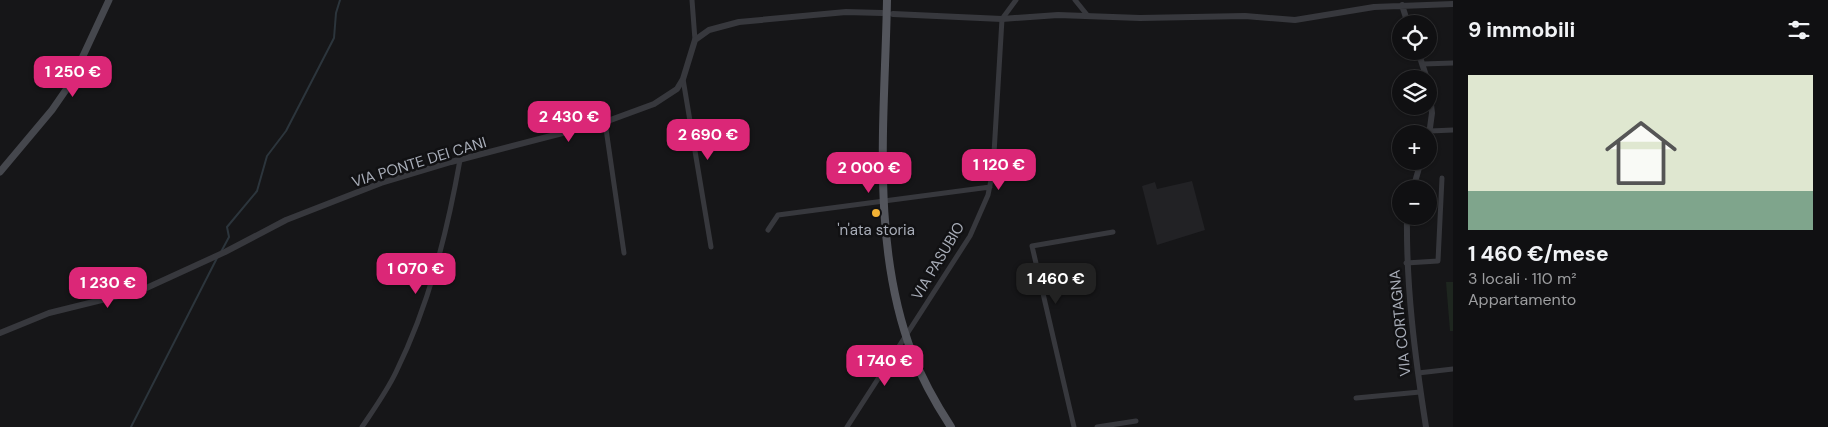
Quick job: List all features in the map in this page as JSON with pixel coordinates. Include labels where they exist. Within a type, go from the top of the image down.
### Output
[{"type":"main road","points":[[0,172],[52,110],[70,84],[109,0]]},
{"type":"main road","points":[[887,0],[884,202],[890,268],[912,353],[926,383],[951,427]]},
{"type":"street","points":[[692,0],[695,40]]},
{"type":"street","points":[[1002,19],[1016,0]]},
{"type":"street","points":[[1075,0],[1088,16]]},
{"type":"street","points":[[893,14],[1002,19],[1088,16],[1140,18],[1245,16],[1294,20],[1373,4],[1453,4]]},
{"type":"street","points":[[1402,5],[1405,15]]},
{"type":"street","points":[[695,40],[709,30],[739,22],[846,12],[882,13]]},
{"type":"street","name":"VIA PASUBIO","points":[[846,427],[907,336],[970,236],[990,187],[993,170],[1002,19]]},
{"type":"street","name":"VIA PONTE DEI CANI","points":[[0,333],[49,313],[142,290],[226,252],[286,220],[382,184],[460,160],[605,122],[664,99],[677,88],[683,79],[695,40]]},
{"type":"street","points":[[1421,60],[1425,70]]},
{"type":"street","points":[[1423,64],[1453,63]]},
{"type":"street","points":[[683,79],[711,247]]},
{"type":"street","points":[[605,122],[624,253]]},
{"type":"street","points":[[1437,132],[1453,130]]},
{"type":"street","points":[[362,427],[396,372],[434,277],[445,241],[460,160]]},
{"type":"street","points":[[1406,262],[1438,261],[1442,178]]},
{"type":"street","points":[[768,230],[778,215],[990,187]]},
{"type":"street","name":"VIA CORTAGNA","points":[[1407,225],[1406,262],[1409,305],[1426,427]]},
{"type":"street","points":[[1074,427],[1032,246],[1114,232]]},
{"type":"street","points":[[1418,373],[1453,369]]},
{"type":"street","points":[[1356,398],[1420,392]]},
{"type":"street","points":[[1097,427],[1136,421]]},
{"type":"shaded area","points":[[1192,181],[1205,230],[1157,245],[1142,186],[1155,182],[1157,189]]},
{"type":"shaded area","points":[[1446,282],[1453,282],[1453,331],[1450,331]]},
{"type":"waterway","points":[[221,252],[229,237],[227,227],[257,191],[267,156],[286,131],[334,38],[336,13],[340,0]]},
{"type":"waterway","points":[[131,427],[217,258]]},
{"type":"place","name":"'n'ata storia","points":[[876,213]]}]
